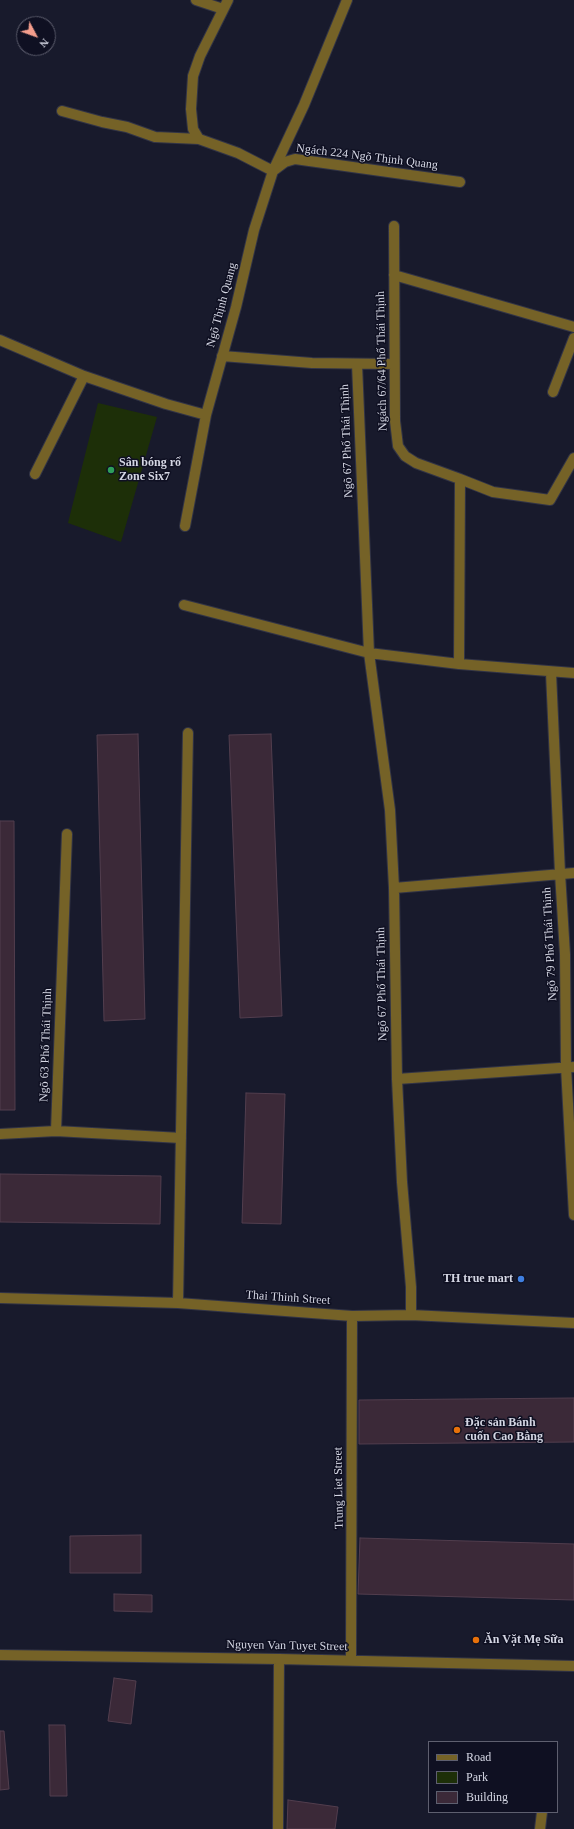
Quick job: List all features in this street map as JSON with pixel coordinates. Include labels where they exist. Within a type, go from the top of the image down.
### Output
[{"type":"street","points":[[196,0],[223,9]]},
{"type":"street","points":[[199,139],[193,130],[193,76],[200,56],[228,0]]},
{"type":"street","name":"Ngõ Thịnh Quang","points":[[185,526],[206,415],[254,230],[274,171],[304,105],[348,0]]},
{"type":"street","points":[[62,110],[102,122],[127,127],[155,137],[199,139],[238,154],[274,171]]},
{"type":"street","name":"Ngách 224 Ngõ Thịnh Quang","points":[[274,171],[285,162],[295,159],[460,182]]},
{"type":"street","name":"Ngách 67/64 Phố Thái Thịnh","points":[[394,226],[395,421],[398,446],[405,456],[416,463],[493,492],[550,500],[574,458]]},
{"type":"street","name":"Ngách 67/64 Phố Thái Thịnh","points":[[394,275],[574,327]]},
{"type":"street","points":[[553,392],[574,338]]},
{"type":"street","points":[[0,340],[84,376],[166,404],[206,415]]},
{"type":"street","points":[[222,356],[357,364],[394,364]]},
{"type":"street","name":"Ngõ 67 Phố Thái Thịnh","points":[[357,364],[369,653],[390,810],[394,888],[397,1079],[411,1315]]},
{"type":"street","points":[[35,474],[84,376]]},
{"type":"street","points":[[458,664],[460,479]]},
{"type":"street","points":[[184,605],[369,653],[458,664],[551,673],[574,673]]},
{"type":"street","name":"Ngõ 79 Phố Thái Thịnh","points":[[551,673],[560,873],[566,954],[574,1215]]},
{"type":"street","points":[[178,1303],[188,733]]},
{"type":"street","name":"Ngõ 63 Phố Thái Thịnh","points":[[56,1131],[67,834]]},
{"type":"street","points":[[394,888],[574,873]]},
{"type":"street","points":[[397,1079],[570,1067]]},
{"type":"street","points":[[0,1134],[56,1131],[181,1138]]},
{"type":"street","name":"Thai Thinh Street","points":[[0,1298],[178,1303],[352,1316],[411,1315],[574,1323]]},
{"type":"street","name":"Trung Liet Street","points":[[351,1660],[352,1552],[350,1342],[352,1316]]},
{"type":"street","name":"Nguyen Van Tuyet Street","points":[[0,1655],[351,1660],[574,1666]]},
{"type":"street","points":[[278,1829],[279,1659]]},
{"type":"street","points":[[540,1829],[542,1813]]},
{"type":"green space","name":"Sân bóng rổ Zone Six7","points":[[98,403],[157,417],[121,542],[68,523]]},
{"type":"building","points":[[138,734],[145,1019],[104,1021],[97,735]]},
{"type":"building","points":[[271,734],[282,1016],[240,1018],[229,735]]},
{"type":"building","points":[[0,821],[14,821],[15,1110],[0,1110]]},
{"type":"building","points":[[246,1093],[285,1094],[281,1224],[242,1223]]},
{"type":"building","points":[[0,1174],[161,1176],[160,1224],[0,1222]]},
{"type":"building","points":[[574,1398],[574,1442],[359,1444],[359,1400]]},
{"type":"building","points":[[141,1535],[141,1573],[70,1573],[70,1536]]},
{"type":"building","points":[[360,1538],[574,1544],[574,1600],[358,1594]]},
{"type":"building","points":[[114,1594],[152,1595],[152,1612],[114,1611]]},
{"type":"building","points":[[114,1678],[136,1681],[131,1724],[108,1721]]},
{"type":"building","points":[[49,1725],[65,1725],[67,1796],[50,1796]]},
{"type":"building","points":[[0,1731],[4,1731],[9,1789],[0,1790]]},
{"type":"building","points":[[288,1800],[338,1807],[335,1829],[287,1829]]},
{"type":"place","name":"Sân bóng rổ Zone Six7","points":[[111,470]]},
{"type":"place","name":"TH true mart","points":[[521,1279]]},
{"type":"place","name":"Đặc sản Bánh cuốn Cao Bằng","points":[[457,1430]]},
{"type":"place","name":"Ăn Vặt Mẹ Sữa","points":[[476,1640]]}]
